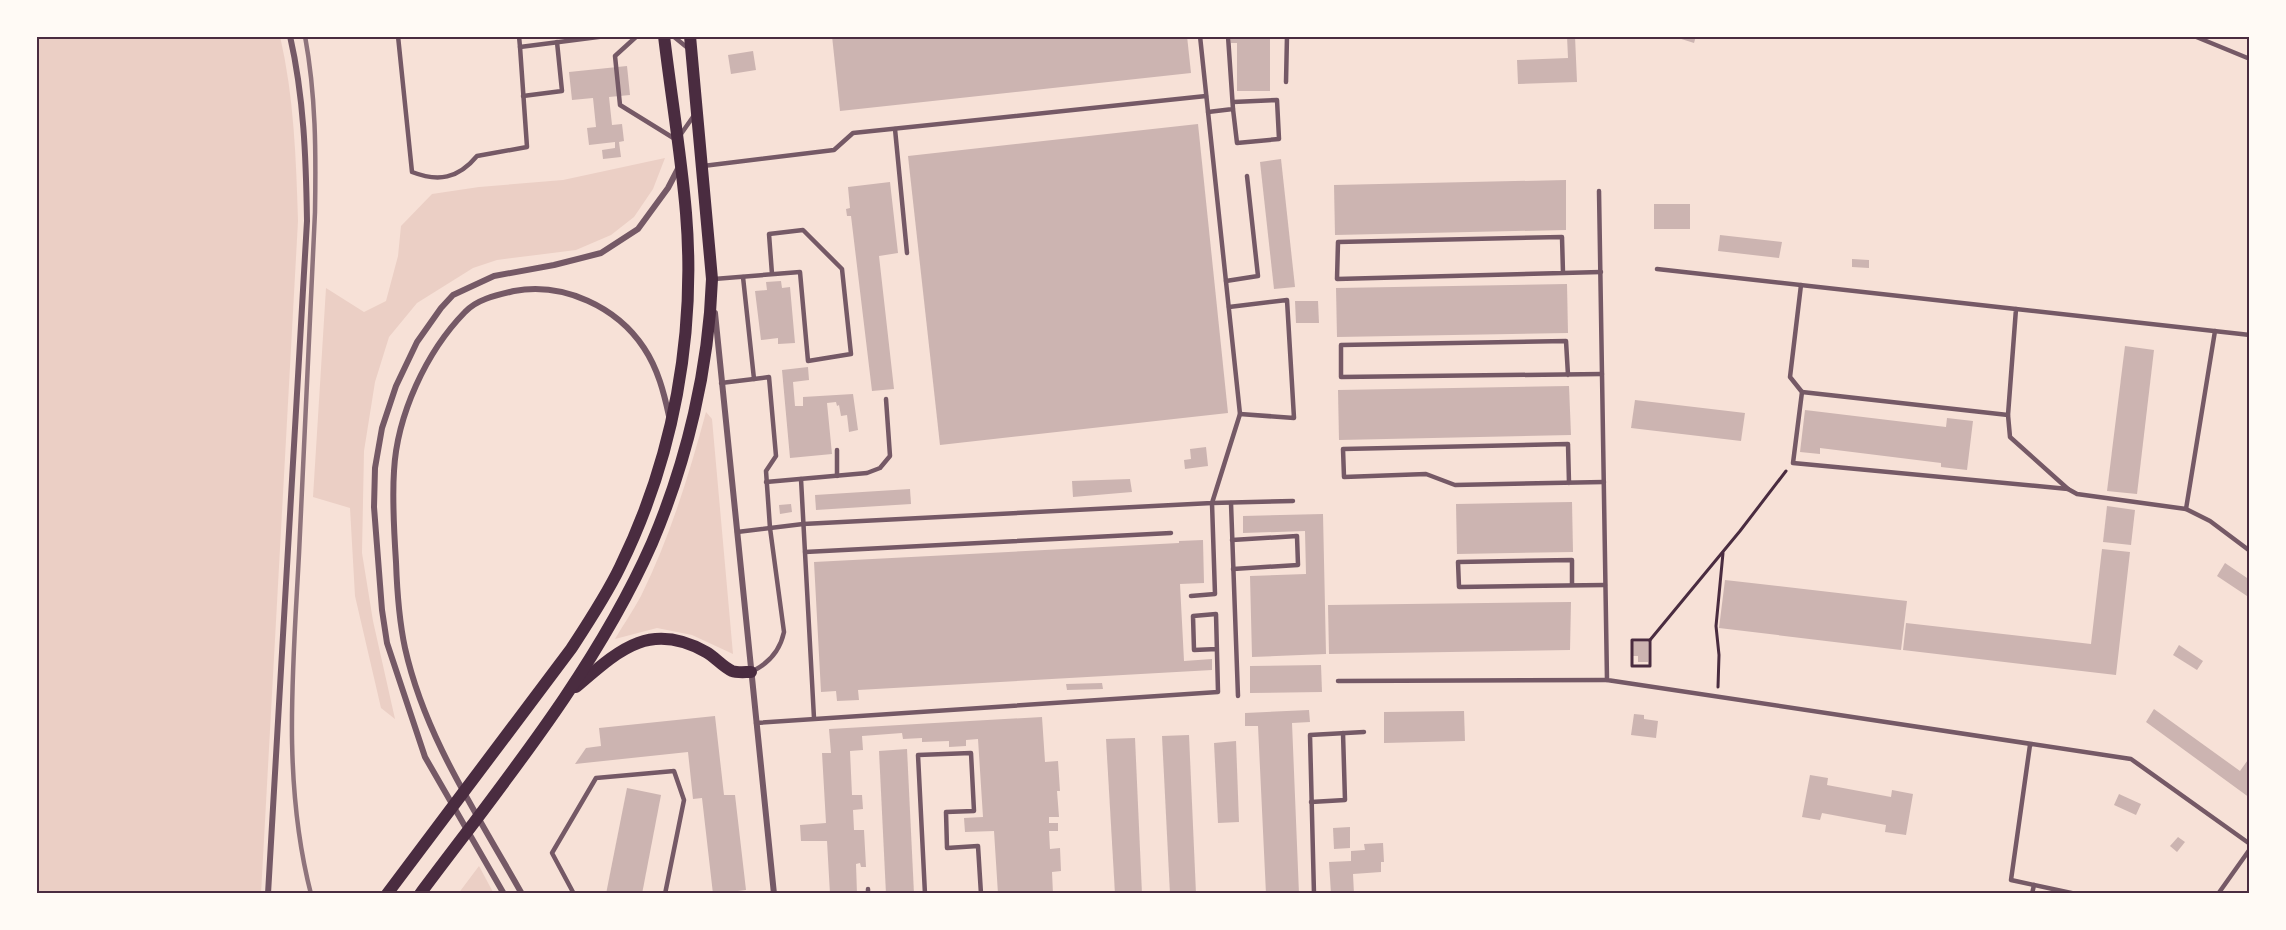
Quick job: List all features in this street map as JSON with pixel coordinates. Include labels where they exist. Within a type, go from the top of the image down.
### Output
[{"type":"main road","points":[[387,894],[571,649],[620,567],[657,475],[671,423],[682,368],[688,297],[686,213],[664,36]]},
{"type":"main road","points":[[420,894],[566,695],[616,613],[652,544],[665,510],[688,435],[699,389],[711,310],[712,279],[690,36]]},
{"type":"main road","points":[[566,695],[616,653],[648,639],[682,641],[704,651],[733,671],[751,672]]},
{"type":"street","points":[[268,894],[307,221],[305,142],[296,61],[290,36]]},
{"type":"street","points":[[504,894],[424,757],[387,643],[382,610],[374,507],[375,468],[382,428],[396,386],[417,342],[453,295],[494,276],[563,263],[601,253],[610,248],[638,229],[668,188],[680,165]]},
{"type":"street","points":[[712,279],[774,894]]},
{"type":"street","points":[[522,894],[440,748],[410,669],[399,608],[394,541],[394,470],[402,426],[414,390],[444,337],[467,309],[499,294],[523,290],[548,290],[574,295],[602,307],[623,323],[645,348],[663,388],[671,423]]},
{"type":"lane","points":[[398,36],[412,172],[429,178],[443,178],[470,165],[477,156],[527,147],[519,36]]},
{"type":"lane","points":[[520,47],[606,36]]},
{"type":"lane","points":[[637,36],[615,56],[620,105],[676,139],[698,110]]},
{"type":"lane","points":[[673,36],[691,50]]},
{"type":"lane","points":[[1191,596],[1215,594],[1212,503],[1240,414],[1200,36]]},
{"type":"lane","points":[[1228,36],[1233,109],[1238,143],[1279,139],[1277,100],[1233,102]]},
{"type":"lane","points":[[1286,82],[1287,36]]},
{"type":"lane","points":[[2194,36],[2250,60]]},
{"type":"lane","points":[[523,96],[561,91],[557,42]]},
{"type":"lane","points":[[703,165],[834,150],[854,133],[1206,96]]},
{"type":"lane","points":[[1208,112],[1233,109]]},
{"type":"lane","points":[[895,129],[907,253]]},
{"type":"lane","points":[[1226,281],[1258,276],[1247,176]]},
{"type":"lane","points":[[1599,191],[1606,680]]},
{"type":"lane","points":[[712,279],[800,272],[808,361],[851,354],[842,269],[803,230],[769,234],[772,274]]},
{"type":"lane","points":[[1563,273],[1562,237],[1338,242],[1337,279],[1563,273],[1600,272]]},
{"type":"lane","points":[[1657,269],[2250,335]]},
{"type":"lane","points":[[744,277],[754,379]]},
{"type":"lane","points":[[1801,285],[1790,377],[1802,392],[2008,415]]},
{"type":"lane","points":[[1229,307],[1287,300],[1294,418],[1240,414]]},
{"type":"lane","points":[[2016,309],[2008,415],[2010,437],[2068,489],[2077,494],[2186,509],[2210,521],[2250,551]]},
{"type":"lane","points":[[2186,509],[2214,331]]},
{"type":"lane","points":[[1568,375],[1566,341],[1341,345],[1341,377],[1602,375]]},
{"type":"lane","points":[[721,383],[769,377],[776,456],[766,471],[766,482],[784,632],[782,644],[774,654],[764,666],[751,672]]},
{"type":"lane","points":[[1802,392],[1793,463],[2068,489]]},
{"type":"lane","points":[[766,482],[867,473],[880,468],[890,456],[886,399]]},
{"type":"lane","points":[[1569,483],[1568,444],[1343,449],[1344,477],[1426,474],[1455,485],[1569,483],[1604,482]]},
{"type":"lane","points":[[837,450],[837,476]]},
{"type":"lane","points":[[801,479],[814,718]]},
{"type":"lane","points":[[737,532],[803,524],[1231,502],[1293,501]]},
{"type":"lane","points":[[1231,502],[1238,696]]},
{"type":"lane","points":[[805,552],[1171,533]]},
{"type":"lane","points":[[1232,540],[1297,536],[1298,565],[1233,569]]},
{"type":"lane","points":[[1572,585],[1572,560],[1458,562],[1459,587],[1605,585]]},
{"type":"lane","points":[[756,723],[1218,693],[1217,649],[1216,614],[1193,616],[1194,650],[1217,649]]},
{"type":"lane","points":[[1338,681],[1606,680],[2131,759],[2250,844]]},
{"type":"lane","points":[[1314,894],[1310,735],[1364,732]]},
{"type":"lane","points":[[1311,802],[1345,800],[1342,733]]},
{"type":"lane","points":[[2030,745],[2011,880],[2076,894]]},
{"type":"lane","points":[[925,894],[918,755],[970,753],[974,811],[946,812],[947,848],[978,846],[981,894]]},
{"type":"lane","points":[[574,894],[552,853],[596,778],[674,771],[684,800],[665,894]]},
{"type":"lane","points":[[2218,894],[2250,849]]},
{"type":"lane","points":[[2032,894],[2034,885]]},
{"type":"path","points":[[1650,640],[1632,640],[1632,666],[1650,666],[1650,640],[1793,463]]},
{"type":"path","points":[[1718,697],[1719,655],[1716,626],[1724,551]]},
{"type":"shaded area","points":[[36,36],[280,36],[291,105],[298,221],[261,894],[36,894]]},
{"type":"shaded area","points":[[665,158],[653,189],[634,217],[611,235],[576,250],[497,260],[473,268],[417,303],[389,337],[375,382],[364,451],[362,553],[373,621],[395,719],[381,708],[355,596],[350,508],[313,497],[326,288],[364,312],[386,301],[398,256],[401,226],[432,194],[479,187],[563,180]]},
{"type":"shaded area","points":[[706,412],[712,419],[733,654],[692,635],[657,628],[615,639],[641,596],[661,551],[686,482]]},
{"type":"shaded area","points":[[479,866],[494,894],[458,894]]},
{"type":"building","points":[[832,36],[1187,36],[1191,73],[840,111]]},
{"type":"building","points":[[1231,36],[1270,36],[1270,91],[1237,91],[1237,43],[1231,43]]},
{"type":"building","points":[[1567,36],[1575,36],[1577,82],[1518,84],[1517,60],[1568,58]]},
{"type":"building","points":[[1672,36],[1696,36],[1694,43]]},
{"type":"building","points":[[753,51],[756,70],[731,74],[728,55]]},
{"type":"building","points":[[627,66],[630,95],[609,97],[612,125],[622,124],[624,141],[619,142],[621,157],[603,159],[602,150],[615,148],[615,142],[589,145],[587,128],[596,127],[593,98],[572,100],[569,72]]},
{"type":"building","points":[[1198,124],[1228,413],[940,445],[908,156]]},
{"type":"building","points":[[1281,159],[1295,287],[1274,289],[1260,162]]},
{"type":"building","points":[[1566,180],[1566,230],[1335,235],[1334,185]]},
{"type":"building","points":[[890,182],[898,253],[879,256],[894,389],[872,391],[851,216],[847,216],[846,209],[850,208],[848,187]]},
{"type":"building","points":[[1654,204],[1690,204],[1690,229],[1654,229]]},
{"type":"building","points":[[1720,235],[1782,242],[1779,258],[1718,251]]},
{"type":"building","points":[[1852,259],[1869,260],[1869,268],[1852,267]]},
{"type":"building","points":[[781,281],[782,288],[790,287],[795,343],[778,344],[778,338],[761,340],[755,291],[767,290],[766,282]]},
{"type":"building","points":[[1567,284],[1568,333],[1337,337],[1336,288]]},
{"type":"building","points":[[1295,301],[1318,301],[1319,323],[1296,323]]},
{"type":"building","points":[[2125,346],[2154,350],[2137,494],[2107,491]]},
{"type":"building","points":[[808,367],[809,380],[793,382],[795,406],[803,406],[803,397],[853,394],[858,430],[849,432],[847,415],[841,416],[839,405],[837,406],[836,402],[827,403],[832,454],[790,458],[782,370]]},
{"type":"building","points":[[1569,386],[1571,435],[1339,440],[1338,390]]},
{"type":"building","points":[[1635,400],[1745,413],[1741,441],[1631,428]]},
{"type":"building","points":[[1805,410],[1946,427],[1947,418],[1973,421],[1967,470],[1941,467],[1941,463],[1820,448],[1820,454],[1800,452]]},
{"type":"building","points":[[1206,447],[1208,466],[1185,469],[1184,460],[1191,459],[1190,449]]},
{"type":"building","points":[[1130,479],[1132,492],[1073,497],[1072,481]]},
{"type":"building","points":[[910,489],[911,504],[816,510],[815,495]]},
{"type":"building","points":[[1572,502],[1573,552],[1457,554],[1456,504]]},
{"type":"building","points":[[791,504],[792,512],[780,514],[779,505]]},
{"type":"building","points":[[2107,506],[2135,510],[2131,545],[2103,542]]},
{"type":"building","points":[[1323,514],[1326,654],[1252,657],[1250,576],[1306,574],[1305,531],[1243,533],[1243,516]]},
{"type":"building","points":[[1203,540],[1204,583],[1180,584],[1184,661],[1212,659],[1212,670],[858,690],[859,700],[837,701],[836,691],[821,692],[814,562]]},
{"type":"building","points":[[2102,549],[2130,552],[2116,675],[1903,650],[1906,623],[2091,644]]},
{"type":"building","points":[[2225,563],[2250,580],[2250,598],[2217,576]]},
{"type":"building","points":[[1725,580],[1907,601],[1901,650],[1719,628]]},
{"type":"building","points":[[1571,602],[1570,650],[1329,654],[1328,605]]},
{"type":"building","points":[[1633,642],[1648,642],[1648,662],[1638,662],[1638,656],[1633,656]]},
{"type":"building","points":[[2179,645],[2203,661],[2197,670],[2173,655]]},
{"type":"building","points":[[1321,665],[1322,692],[1250,693],[1250,666]]},
{"type":"building","points":[[1102,683],[1103,689],[1067,690],[1066,684]]},
{"type":"building","points":[[2154,709],[2240,771],[2250,757],[2250,798],[2146,722]]},
{"type":"building","points":[[1309,710],[1310,722],[1292,723],[1299,894],[1266,894],[1258,726],[1245,726],[1245,713]]},
{"type":"building","points":[[1464,711],[1465,741],[1384,743],[1384,712]]},
{"type":"building","points":[[1634,714],[1644,715],[1644,719],[1658,721],[1656,738],[1631,735]]},
{"type":"building","points":[[715,716],[724,795],[735,795],[746,890],[713,894],[702,798],[693,799],[688,752],[575,764],[586,748],[601,746],[599,728]]},
{"type":"building","points":[[1042,717],[1045,762],[1058,761],[1060,791],[1057,791],[1059,817],[1049,817],[1049,823],[1058,823],[1058,831],[1049,831],[1050,849],[1060,848],[1061,871],[1052,872],[1053,894],[998,894],[994,831],[965,832],[964,818],[983,817],[978,739],[966,740],[966,746],[949,747],[949,741],[922,742],[922,738],[903,739],[902,733],[862,736],[863,750],[850,751],[852,795],[862,795],[863,809],[853,810],[854,830],[864,830],[866,867],[861,867],[860,863],[856,864],[857,894],[830,894],[827,841],[801,841],[800,825],[826,823],[822,753],[831,753],[829,729]]},
{"type":"building","points":[[1189,735],[1196,894],[1170,894],[1162,736]]},
{"type":"building","points":[[1135,738],[1142,894],[1115,894],[1106,739]]},
{"type":"building","points":[[1236,741],[1239,822],[1218,823],[1214,743]]},
{"type":"building","points":[[907,749],[914,894],[886,894],[879,751]]},
{"type":"building","points":[[1810,775],[1828,778],[1827,785],[1891,797],[1892,790],[1913,794],[1906,835],[1885,832],[1886,825],[1822,813],[1820,820],[1802,817]]},
{"type":"building","points":[[627,788],[661,795],[642,894],[606,894]]},
{"type":"building","points":[[2119,794],[2141,804],[2136,815],[2114,805]]},
{"type":"building","points":[[1350,827],[1350,848],[1334,849],[1333,828]]},
{"type":"building","points":[[2178,837],[2185,842],[2177,852],[2170,846]]},
{"type":"building","points":[[1383,843],[1384,862],[1381,862],[1381,872],[1353,874],[1354,894],[1331,894],[1329,862],[1351,861],[1351,851],[1365,850],[1364,844]]},
{"type":"railway","points":[[305,36],[314,124],[315,212],[294,639],[292,725],[296,810],[311,894]]}]
